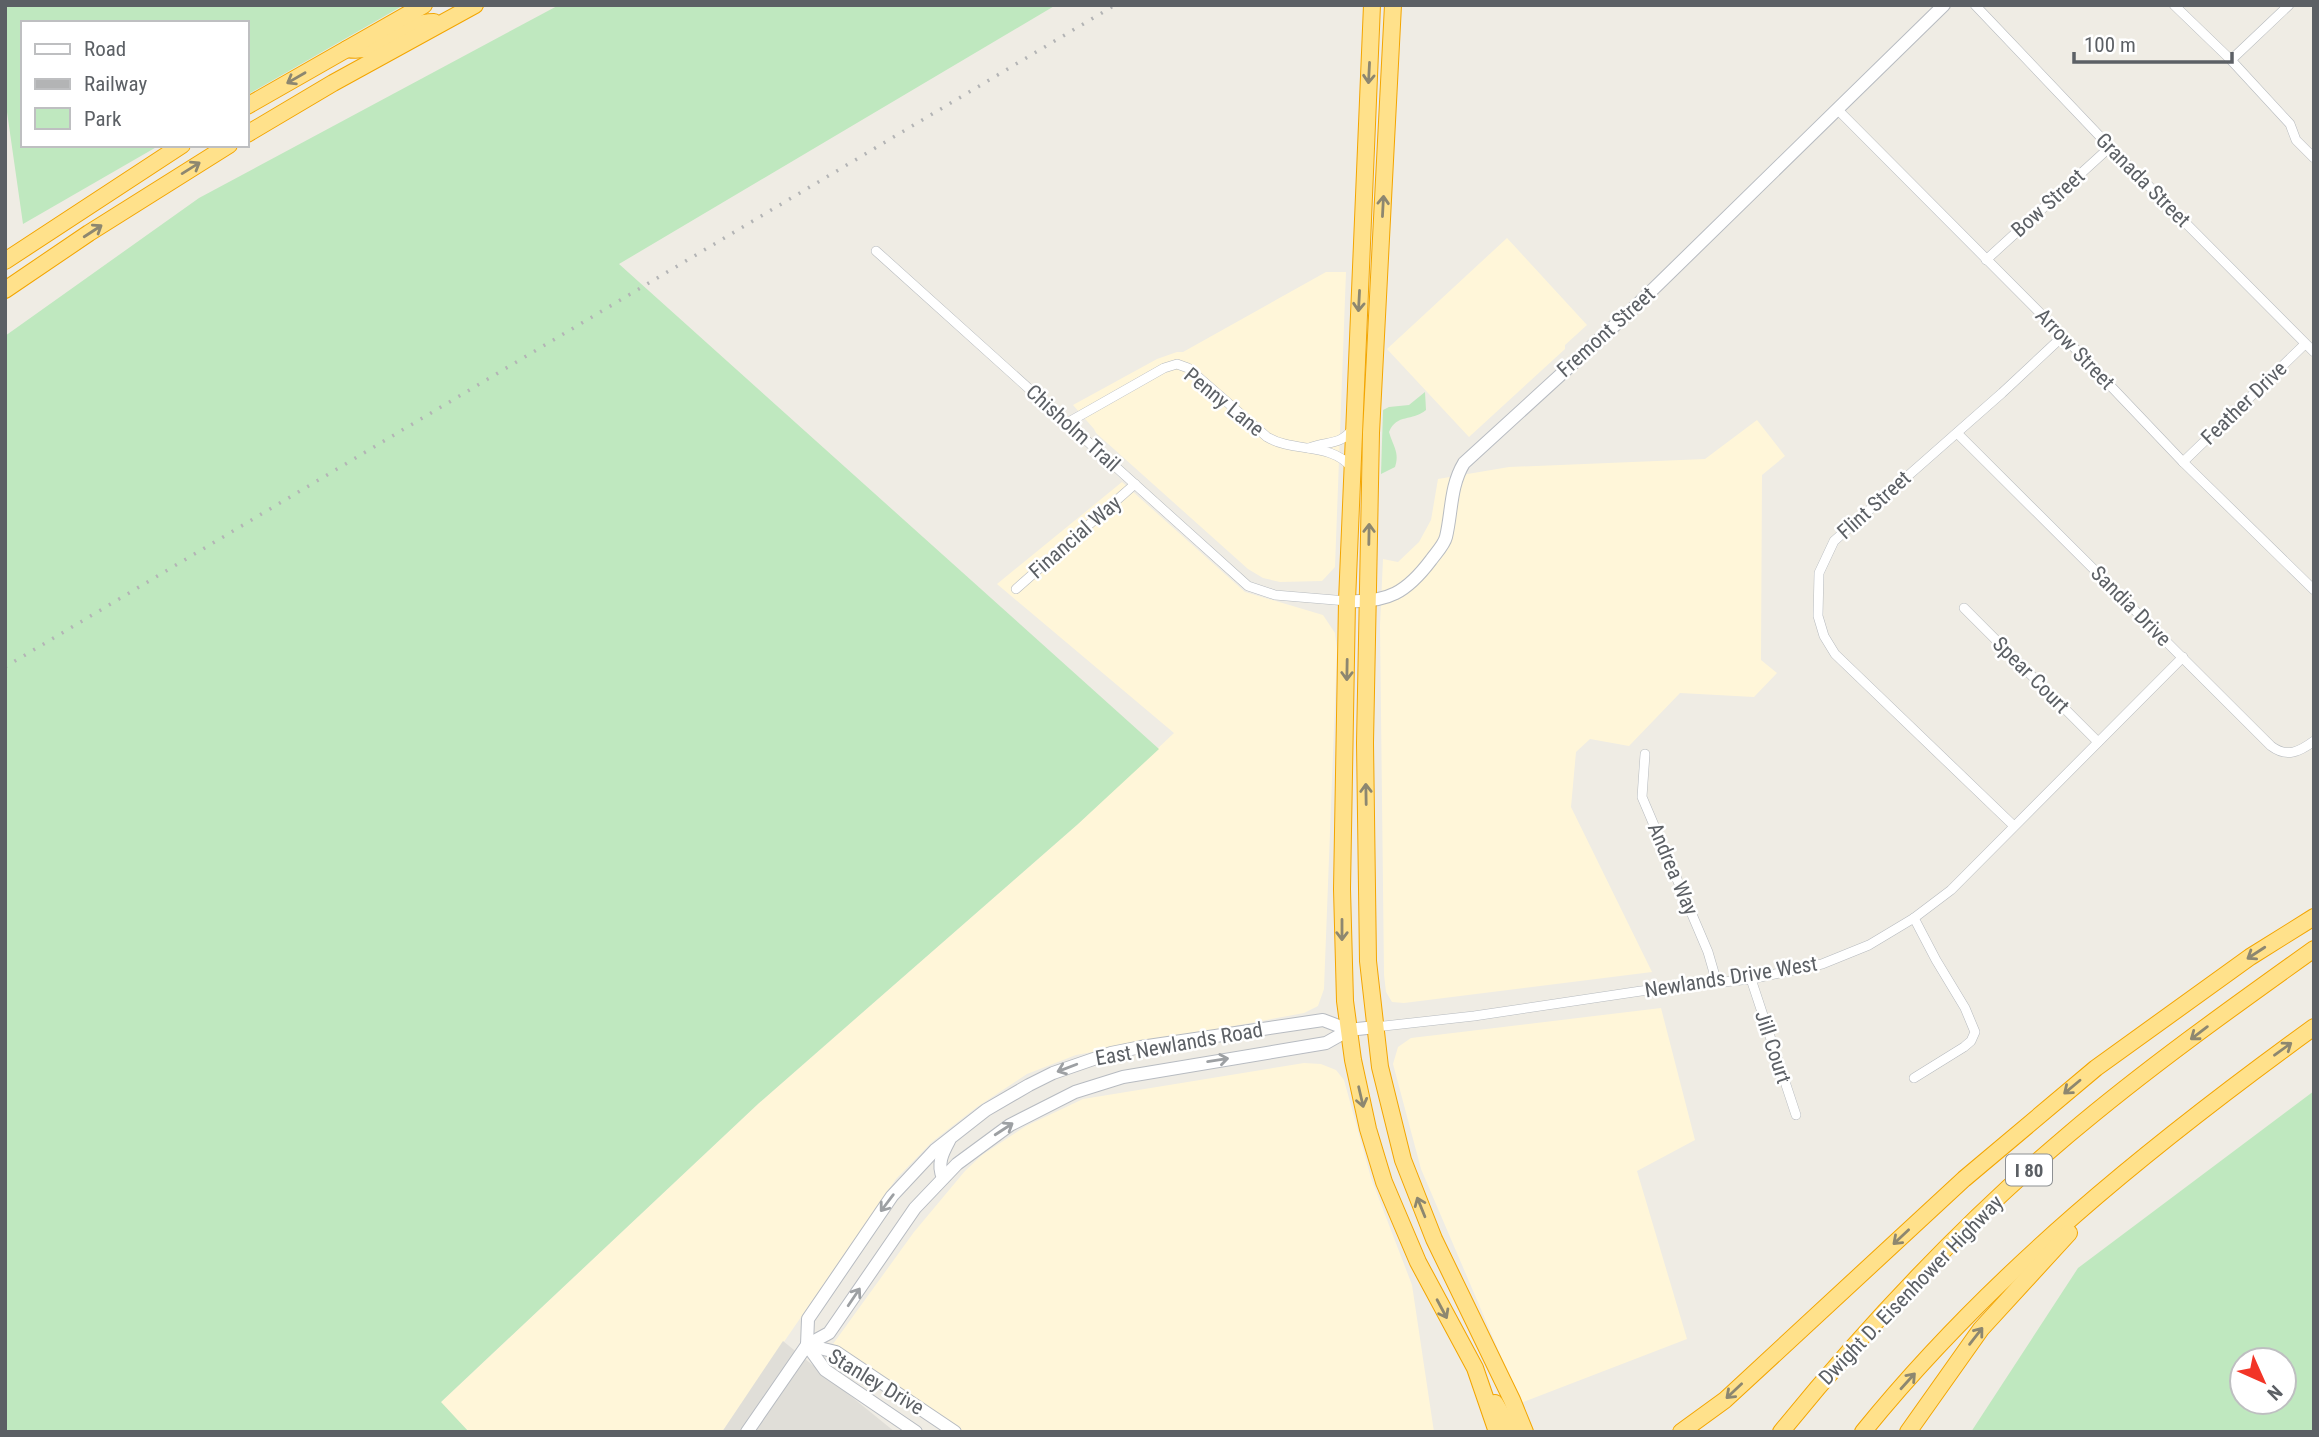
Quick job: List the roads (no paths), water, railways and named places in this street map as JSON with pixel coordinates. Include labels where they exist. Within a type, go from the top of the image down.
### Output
[{"type":"highway","points":[[248,105],[425,5]]},
{"type":"highway","points":[[248,133],[475,5]]},
{"type":"highway","points":[[1372,5],[1347,601],[1342,898],[1343,968],[1349,1030],[1368,1129],[1394,1208],[1429,1285],[1512,1432]]},
{"type":"highway","points":[[1392,5],[1372,397],[1367,602],[1367,927],[1375,1027],[1386,1099],[1417,1198],[1525,1432]]},
{"type":"highway","points":[[345,49],[362,51],[412,27],[426,22],[443,22]]},
{"type":"highway","points":[[303,101],[318,82],[340,62],[345,49]]},
{"type":"highway","points":[[5,261],[180,147]]},
{"type":"highway","points":[[5,290],[89,233],[226,147]]},
{"type":"highway","points":[[1681,1432],[1725,1400],[1964,1179],[2095,1068],[2230,970],[2314,917]]},
{"type":"highway","name":"Dwight D. Eisenhower Highway","points":[[1781,1432],[1874,1323],[2006,1191],[2068,1135],[2141,1076],[2314,950]]},
{"type":"highway","points":[[1863,1432],[1950,1335],[2005,1279],[2111,1183],[2214,1100],[2314,1027]]},
{"type":"highway","points":[[1908,1432],[1981,1329],[2059,1243],[2214,1100]]},
{"type":"highway","points":[[1475,1367],[1497,1432]]},
{"type":"highway","points":[[1512,1400],[1534,1432]]},
{"type":"street","name":"Fremont Street","points":[[1275,595],[1367,602],[1404,590],[1445,540],[1451,498],[1458,472],[1464,463],[1637,305],[1944,5]]},
{"type":"street","name":"Granada Street","points":[[1975,5],[2110,147],[2314,352]]},
{"type":"street","points":[[2174,5],[2231,60],[2290,124],[2296,140],[2312,151]]},
{"type":"street","points":[[2231,60],[2289,5]]},
{"type":"street","name":"Arrow Street","points":[[1837,109],[2063,336],[2183,462],[2314,590]]},
{"type":"street","name":"Bow Street","points":[[1986,260],[2110,147]]},
{"type":"street","name":"Chisholm Trail","points":[[876,251],[1248,586],[1275,595]]},
{"type":"street","name":"Flint Street","points":[[2014,826],[1835,654],[1824,636],[1818,616],[1819,573],[1834,541],[2063,336]]},
{"type":"street","name":"Feather Drive","points":[[2183,462],[2305,344]]},
{"type":"street","name":"Penny Lane","points":[[1067,423],[1164,368],[1177,364],[1188,368],[1267,437],[1279,444],[1338,455],[1352,468]]},
{"type":"street","name":"Penny Lane","points":[[1309,448],[1338,442],[1353,429]]},
{"type":"street","name":"Sandia Drive","points":[[1957,433],[2263,739],[2278,751],[2292,754],[2314,741]]},
{"type":"street","name":"Financial Way","points":[[1016,589],[1135,484]]},
{"type":"street","name":"Spear Court","points":[[1964,608],[2098,742]]},
{"type":"street","name":"Newlands Drive West","points":[[1375,1027],[1751,979],[1822,964],[1869,945],[1914,918],[1951,890],[2183,657]]},
{"type":"street","name":"Andrea Way","points":[[1645,754],[1642,797],[1708,952],[1717,983]]},
{"type":"street","points":[[1914,918],[1965,1008],[1975,1032],[1964,1047],[1914,1079]]},
{"type":"street","name":"Jill Court","points":[[1751,979],[1796,1115]]},
{"type":"street","name":"East Newlands Road","points":[[807,1345],[808,1319],[869,1228],[906,1180],[952,1135],[986,1110],[1029,1085],[1084,1062],[1141,1047],[1322,1020],[1349,1030]]},
{"type":"street","name":"East Newlands Road","points":[[747,1432],[807,1345],[829,1333],[903,1224],[943,1178],[976,1149],[1010,1125],[1075,1092],[1123,1077],[1326,1043],[1349,1030],[1375,1027]]},
{"type":"street","points":[[943,1178],[941,1154],[952,1135]]},
{"type":"street","name":"Stanley Drive","points":[[807,1345],[825,1370],[916,1432]]},
{"type":"street","name":"Stanley Drive","points":[[807,1345],[836,1352],[955,1432]]},
{"type":"railway","points":[[5,667],[1115,5]]}]
